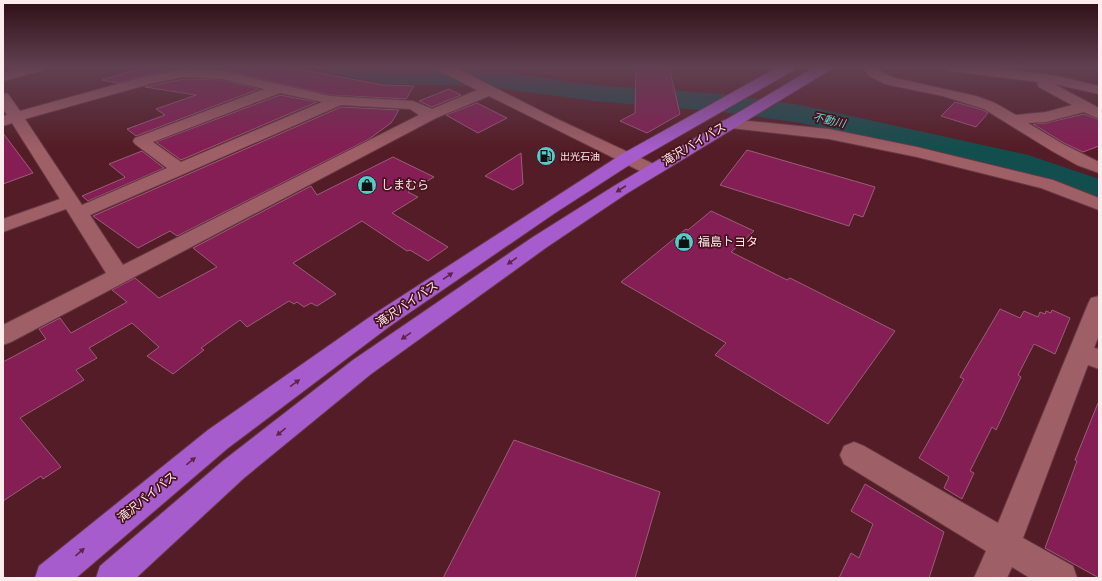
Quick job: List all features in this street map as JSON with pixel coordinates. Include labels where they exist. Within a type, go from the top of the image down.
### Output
[{"type":"highway","name":"滝沢バイパス","points":[[112,578],[234,469],[362,367],[540,242],[652,170],[725,118],[746,94]]},
{"type":"highway","name":"滝沢バイパス","points":[[51,578],[218,439],[382,320],[548,209],[628,158],[781,94]]},
{"type":"street","points":[[10,119],[99,94]]},
{"type":"street","points":[[180,169],[141,141],[263,94]]},
{"type":"street","points":[[305,94],[330,100],[413,105],[431,115]]},
{"type":"street","points":[[3,336],[431,115],[476,94]]},
{"type":"street","points":[[497,94],[549,121],[652,170]]},
{"type":"street","points":[[951,94],[982,102],[994,107],[1034,134],[1099,168]]},
{"type":"street","points":[[1061,94],[1099,114]]},
{"type":"street","points":[[3,97],[10,119],[75,207],[119,276]]},
{"type":"street","points":[[3,226],[75,207],[180,169],[340,100]]},
{"type":"street","points":[[1015,120],[1046,117],[1084,107]]},
{"type":"street","points":[[725,118],[829,134],[917,152],[1047,184],[1099,204]]},
{"type":"street","points":[[990,578],[1090,356],[1099,304]]},
{"type":"street","points":[[854,455],[1061,578]]},
{"type":"building","points":[[190,94],[246,94],[136,136],[127,129],[165,115],[156,109],[196,95]]},
{"type":"building","points":[[326,94],[409,94],[406,99]]},
{"type":"building","points":[[436,94],[461,95],[432,107],[419,101]]},
{"type":"building","points":[[635,94],[675,94],[680,114],[647,133],[620,121],[635,113]]},
{"type":"building","points":[[280,95],[317,102],[181,160],[156,142]]},
{"type":"building","points":[[955,102],[983,110],[988,113],[976,127],[941,116]]},
{"type":"building","points":[[477,103],[507,118],[478,133],[446,115]]},
{"type":"building","points":[[341,107],[399,110],[391,123],[369,139],[177,236],[170,231],[138,248],[93,216]]},
{"type":"building","points":[[1084,114],[1099,120],[1099,146],[1083,152],[1064,143],[1033,124],[1046,123]]},
{"type":"building","points":[[3,133],[33,173],[3,184]]},
{"type":"building","points":[[747,150],[875,187],[863,217],[854,214],[849,226],[720,185]]},
{"type":"building","points":[[142,151],[164,168],[88,201],[82,196],[124,178],[125,177],[109,164]]},
{"type":"building","points":[[521,153],[523,184],[513,190],[485,176]]},
{"type":"building","points":[[393,157],[434,177],[408,192],[418,197],[392,213],[448,247],[428,261],[410,250],[407,251],[362,221],[293,263],[336,294],[317,306],[311,303],[304,307],[297,302],[294,304],[289,301],[247,327],[240,320],[201,348],[204,350],[173,374],[147,356],[159,347],[132,323],[89,348],[97,358],[76,370],[84,380],[20,418],[61,467],[43,479],[41,476],[3,501],[3,362],[46,339],[39,329],[60,318],[71,333],[127,302],[112,290],[135,278],[159,298],[217,267],[193,248],[311,186],[317,195]]},
{"type":"building","points":[[711,211],[754,231],[731,252],[787,280],[790,278],[895,331],[828,424],[715,355],[726,343],[621,282],[686,229],[688,230]]},
{"type":"building","points":[[1000,309],[1020,318],[1024,311],[1038,317],[1040,312],[1045,314],[1046,311],[1051,313],[1052,310],[1070,318],[1055,354],[1034,344],[1018,375],[1021,377],[996,430],[992,427],[970,471],[974,473],[962,499],[944,488],[949,477],[919,458],[964,379],[960,377]]},
{"type":"building","points":[[1098,403],[1099,578],[1045,548],[1077,461],[1075,460]]},
{"type":"building","points":[[514,440],[660,492],[635,578],[443,578]]},
{"type":"building","points":[[865,484],[944,532],[929,578],[839,578],[851,553],[859,558],[873,524],[851,511]]},
{"type":"waterway","name":"不動川","points":[[609,94],[722,103],[801,114],[1016,162],[1099,191]]},
{"type":"place","name":"出光石油","points":[[546,156]]},
{"type":"place","name":"しまむら","points":[[367,185]]},
{"type":"place","name":"福島トヨタ","points":[[684,242]]}]
